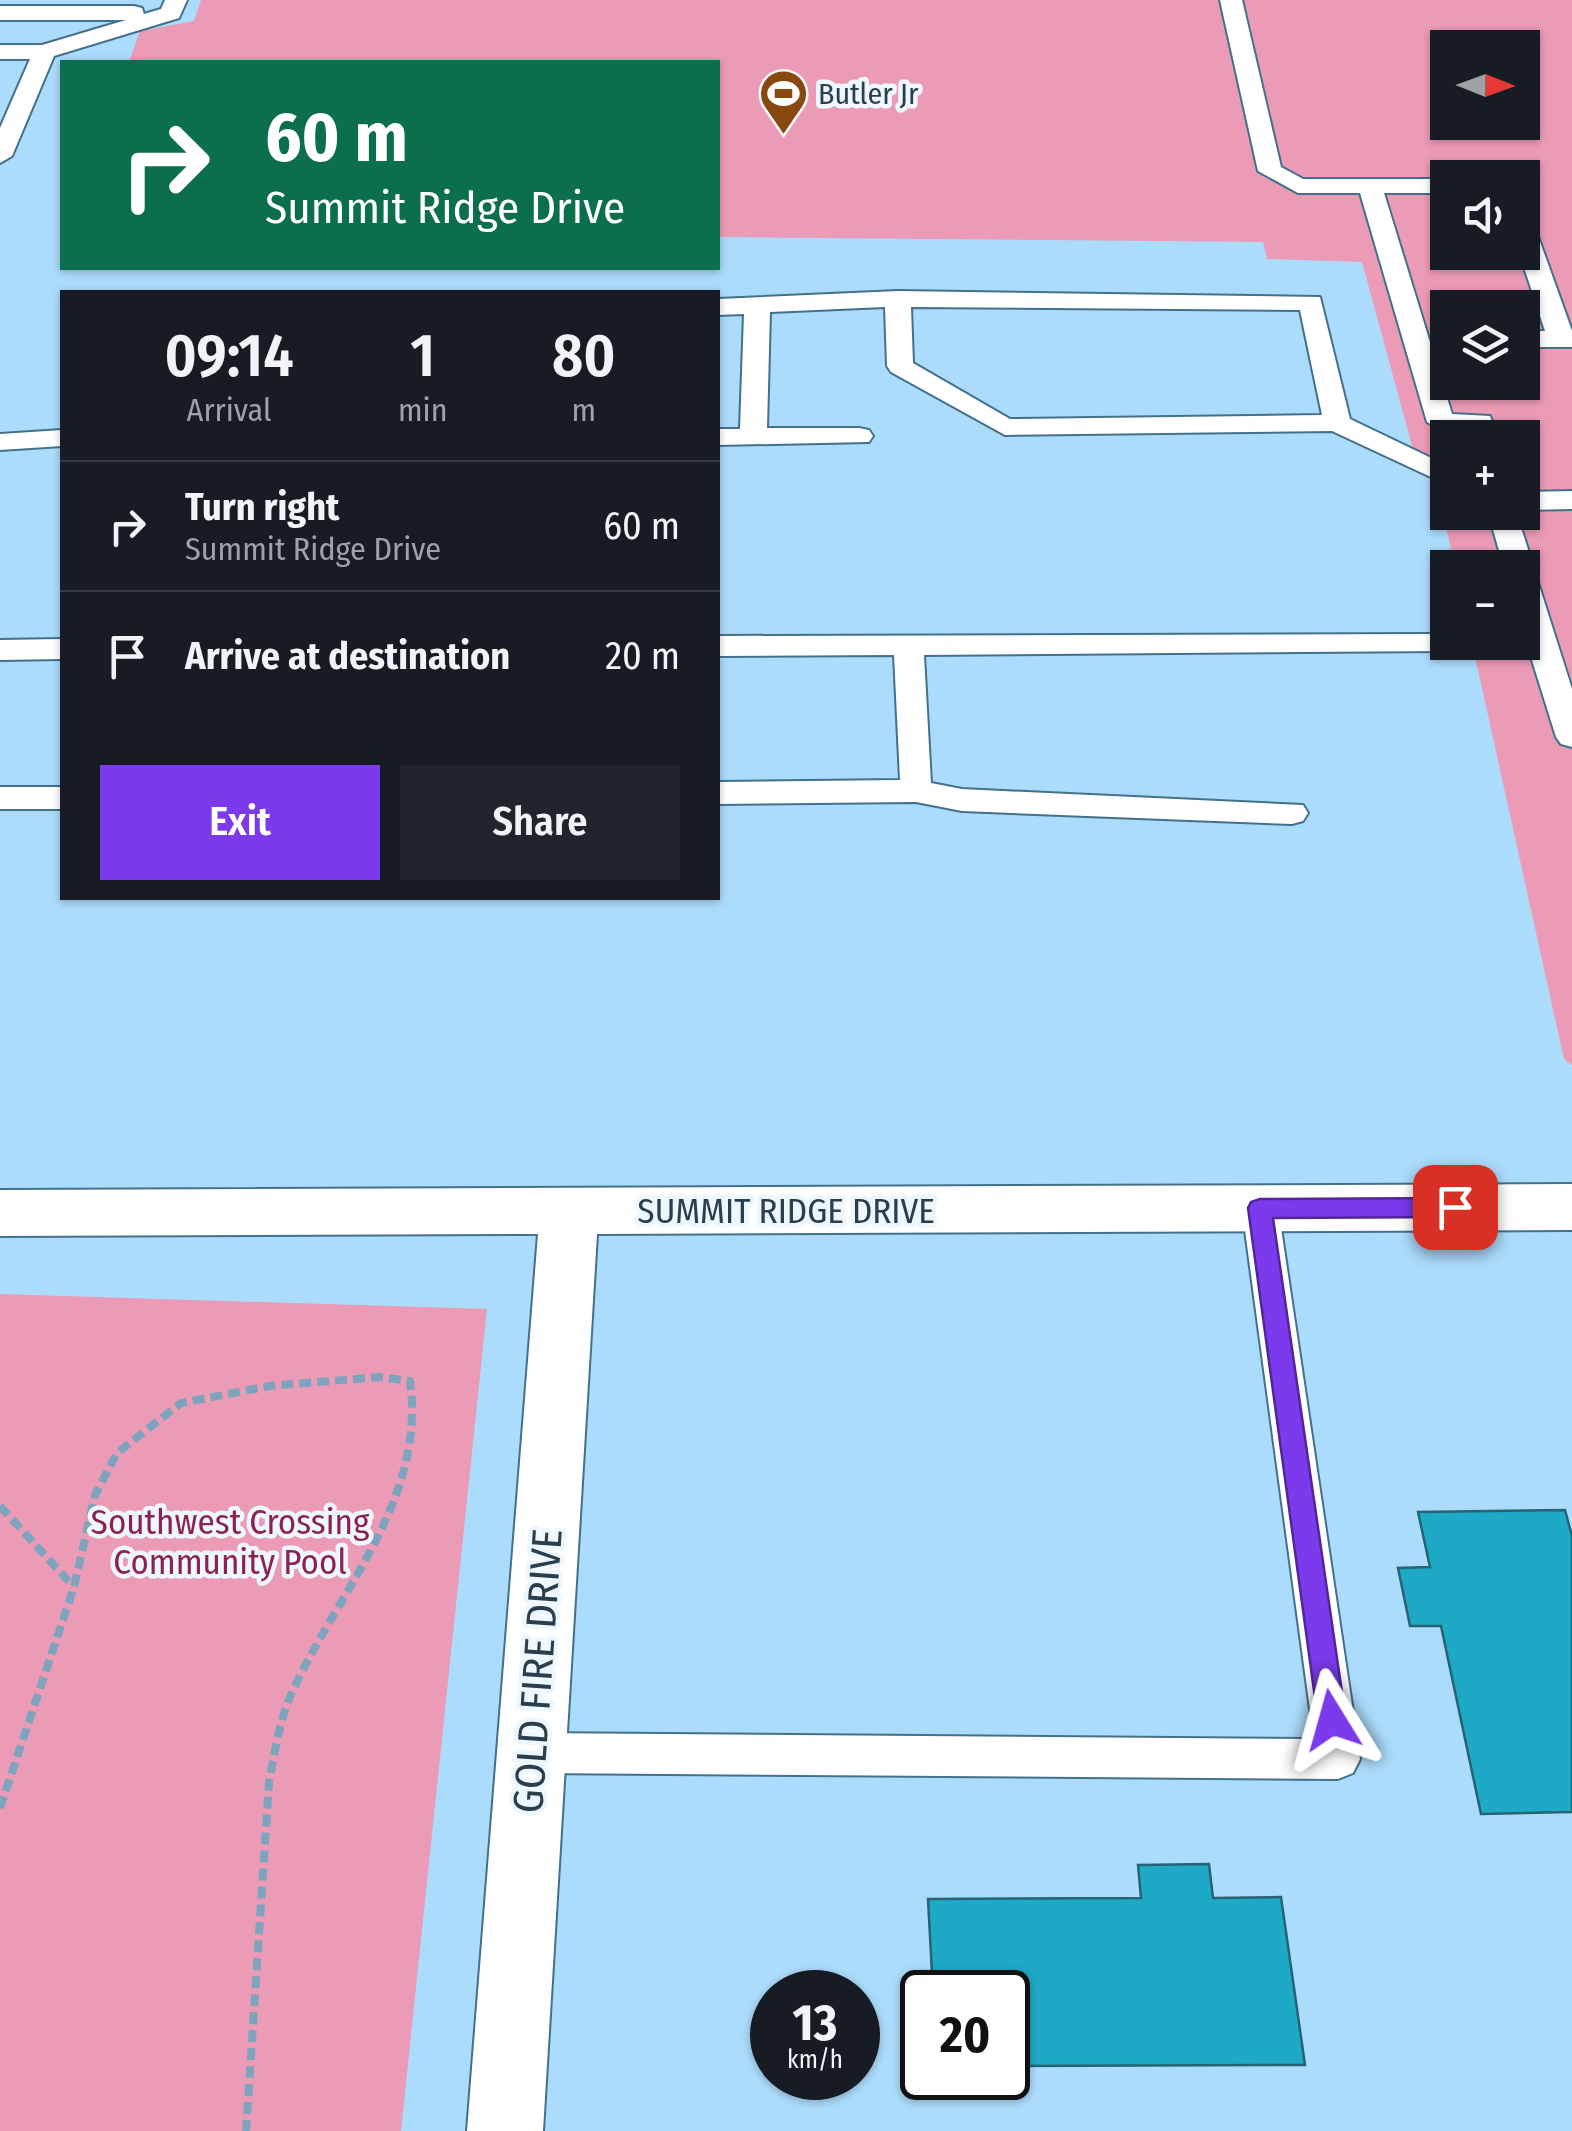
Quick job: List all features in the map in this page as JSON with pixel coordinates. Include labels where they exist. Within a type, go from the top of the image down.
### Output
[{"type":"street","name":"SUMMIT RIDGE DRIVE","points":[[0,1214],[1572,1207]]},
{"type":"street","name":"GOLD FIRE DRIVE","points":[[505,2131],[569,1212]]},
{"type":"lane","points":[[1231,0],[1270,170],[1298,186],[1430,186]]},
{"type":"lane","points":[[0,13],[174,7]]},
{"type":"lane","points":[[0,52],[44,52],[174,7]]},
{"type":"lane","points":[[0,156],[44,52]]},
{"type":"lane","points":[[1370,186],[1440,420]]},
{"type":"lane","points":[[1539,270],[1566,339],[1540,340]]},
{"type":"lane","points":[[898,298],[900,366],[1005,427],[1337,423],[1430,468]]},
{"type":"lane","points":[[720,308],[898,298],[1311,302],[1337,423]]},
{"type":"lane","points":[[753,437],[757,308]]},
{"type":"lane","points":[[1416,340],[1430,340]]},
{"type":"lane","points":[[0,442],[60,434]]},
{"type":"lane","points":[[720,437],[859,436]]},
{"type":"lane","points":[[1540,501],[1572,500]]},
{"type":"lane","points":[[1540,636],[1572,737]]},
{"type":"lane","points":[[720,646],[1430,644]]},
{"type":"lane","points":[[908,645],[916,791]]},
{"type":"lane","points":[[0,650],[60,649]]},
{"type":"lane","points":[[720,793],[916,791],[962,800],[1292,813]]},
{"type":"lane","points":[[0,798],[60,798]]},
{"type":"lane","points":[[531,1753],[1338,1759],[1260,1208]]},
{"type":"path","points":[[0,1808],[74,1587],[95,1495],[117,1453],[181,1403],[270,1386],[379,1377],[410,1382],[416,1404],[414,1437],[395,1502],[292,1689],[276,1747],[269,1784],[246,2131]]},
{"type":"path","points":[[0,1506],[74,1587]]},
{"type":"green space","points":[[201,0],[1572,0],[1572,1065],[1564,1059],[1476,660],[1540,660],[1540,550],[1451,550],[1447,530],[1540,530],[1540,420],[1430,420],[1430,460],[1414,453],[1362,262],[1267,259],[1263,242],[720,237],[720,60],[130,60],[140,31],[194,21]]},
{"type":"green space","name":"Southwest Crossing Community Pool","points":[[0,1294],[487,1309],[401,2131],[0,2131]]},
{"type":"building","points":[[1565,1510],[1572,1536],[1572,1812],[1481,1814],[1441,1626],[1410,1626],[1398,1568],[1430,1567],[1418,1512]]},
{"type":"building","points":[[1209,1864],[1213,1898],[1281,1897],[1305,2065],[1030,2066],[1030,1970],[932,1970],[928,1899],[1141,1898],[1138,1865]]},
{"type":"place","name":"Butler Jr","points":[[783,136]]},
{"type":"route","points":[[1332,1720],[1260,1208],[1455,1207]]}]
